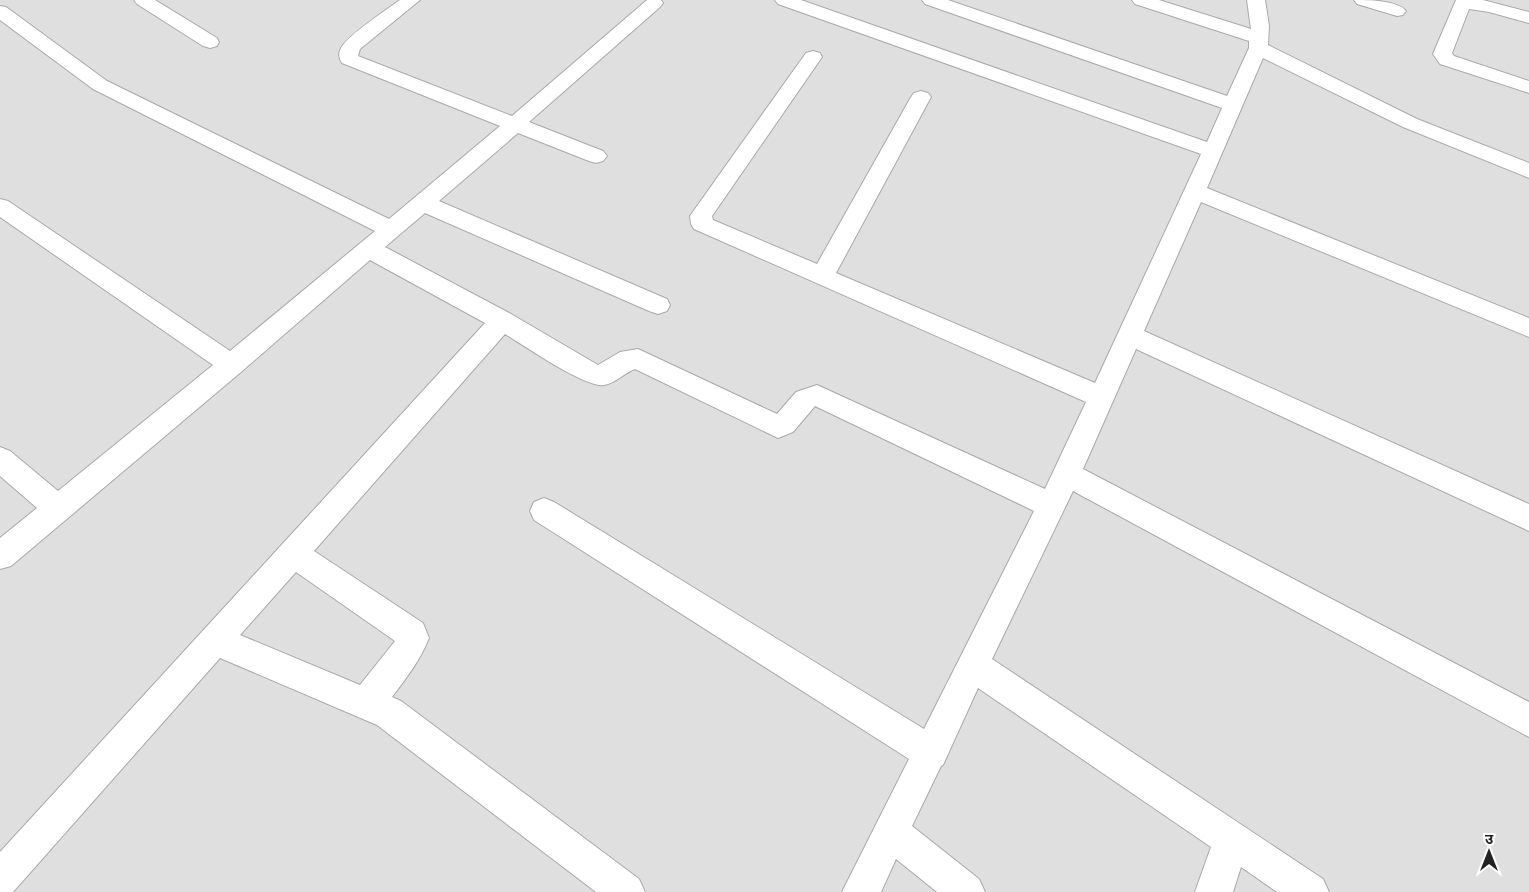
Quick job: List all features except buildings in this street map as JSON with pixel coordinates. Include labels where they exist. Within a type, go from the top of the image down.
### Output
[{"type":"street","points":[[143,0],[210,42]]},
{"type":"street","points":[[411,0],[353,45],[349,50],[349,59],[517,123],[596,156]]},
{"type":"street","points":[[784,0],[828,6],[1213,151]]},
{"type":"street","points":[[931,0],[1233,105]]},
{"type":"street","points":[[1141,0],[1259,43],[1410,123],[1529,171]]},
{"type":"street","points":[[861,892],[1067,474],[1213,151],[1259,43],[1256,0]]},
{"type":"street","points":[[1363,0],[1398,11]]},
{"type":"street","points":[[1529,18],[1482,3],[1465,2],[1462,4],[1442,54],[1447,60],[1529,87]]},
{"type":"street","points":[[0,556],[232,365],[517,123],[654,3]]},
{"type":"street","points":[[0,11],[100,85],[391,230]]},
{"type":"street","points":[[813,57],[703,212],[700,220],[706,227],[1101,397]]},
{"type":"street","points":[[822,277],[921,96]]},
{"type":"street","points":[[1195,191],[1529,328]]},
{"type":"street","points":[[423,203],[658,305]]},
{"type":"street","points":[[0,206],[232,365]]},
{"type":"street","points":[[369,248],[502,321],[592,374],[602,376],[629,359],[638,359],[775,427],[784,424],[808,396],[823,397],[1051,506]]},
{"type":"street","points":[[0,879],[502,321]]},
{"type":"street","points":[[1129,335],[1529,518]]},
{"type":"street","points":[[0,459],[58,508]]},
{"type":"street","points":[[1067,474],[1529,720]]},
{"type":"street","points":[[544,511],[931,752]]},
{"type":"street","points":[[292,553],[412,634],[413,638],[409,648],[367,703]]},
{"type":"street","points":[[216,640],[390,713],[626,892]]},
{"type":"street","points":[[974,666],[1310,892]]},
{"type":"street","points":[[891,832],[966,892]]},
{"type":"street","points":[[1214,892],[1232,839]]},
{"type":"shaded area","points":[[0,0],[1529,0],[1529,892],[0,892]]}]
